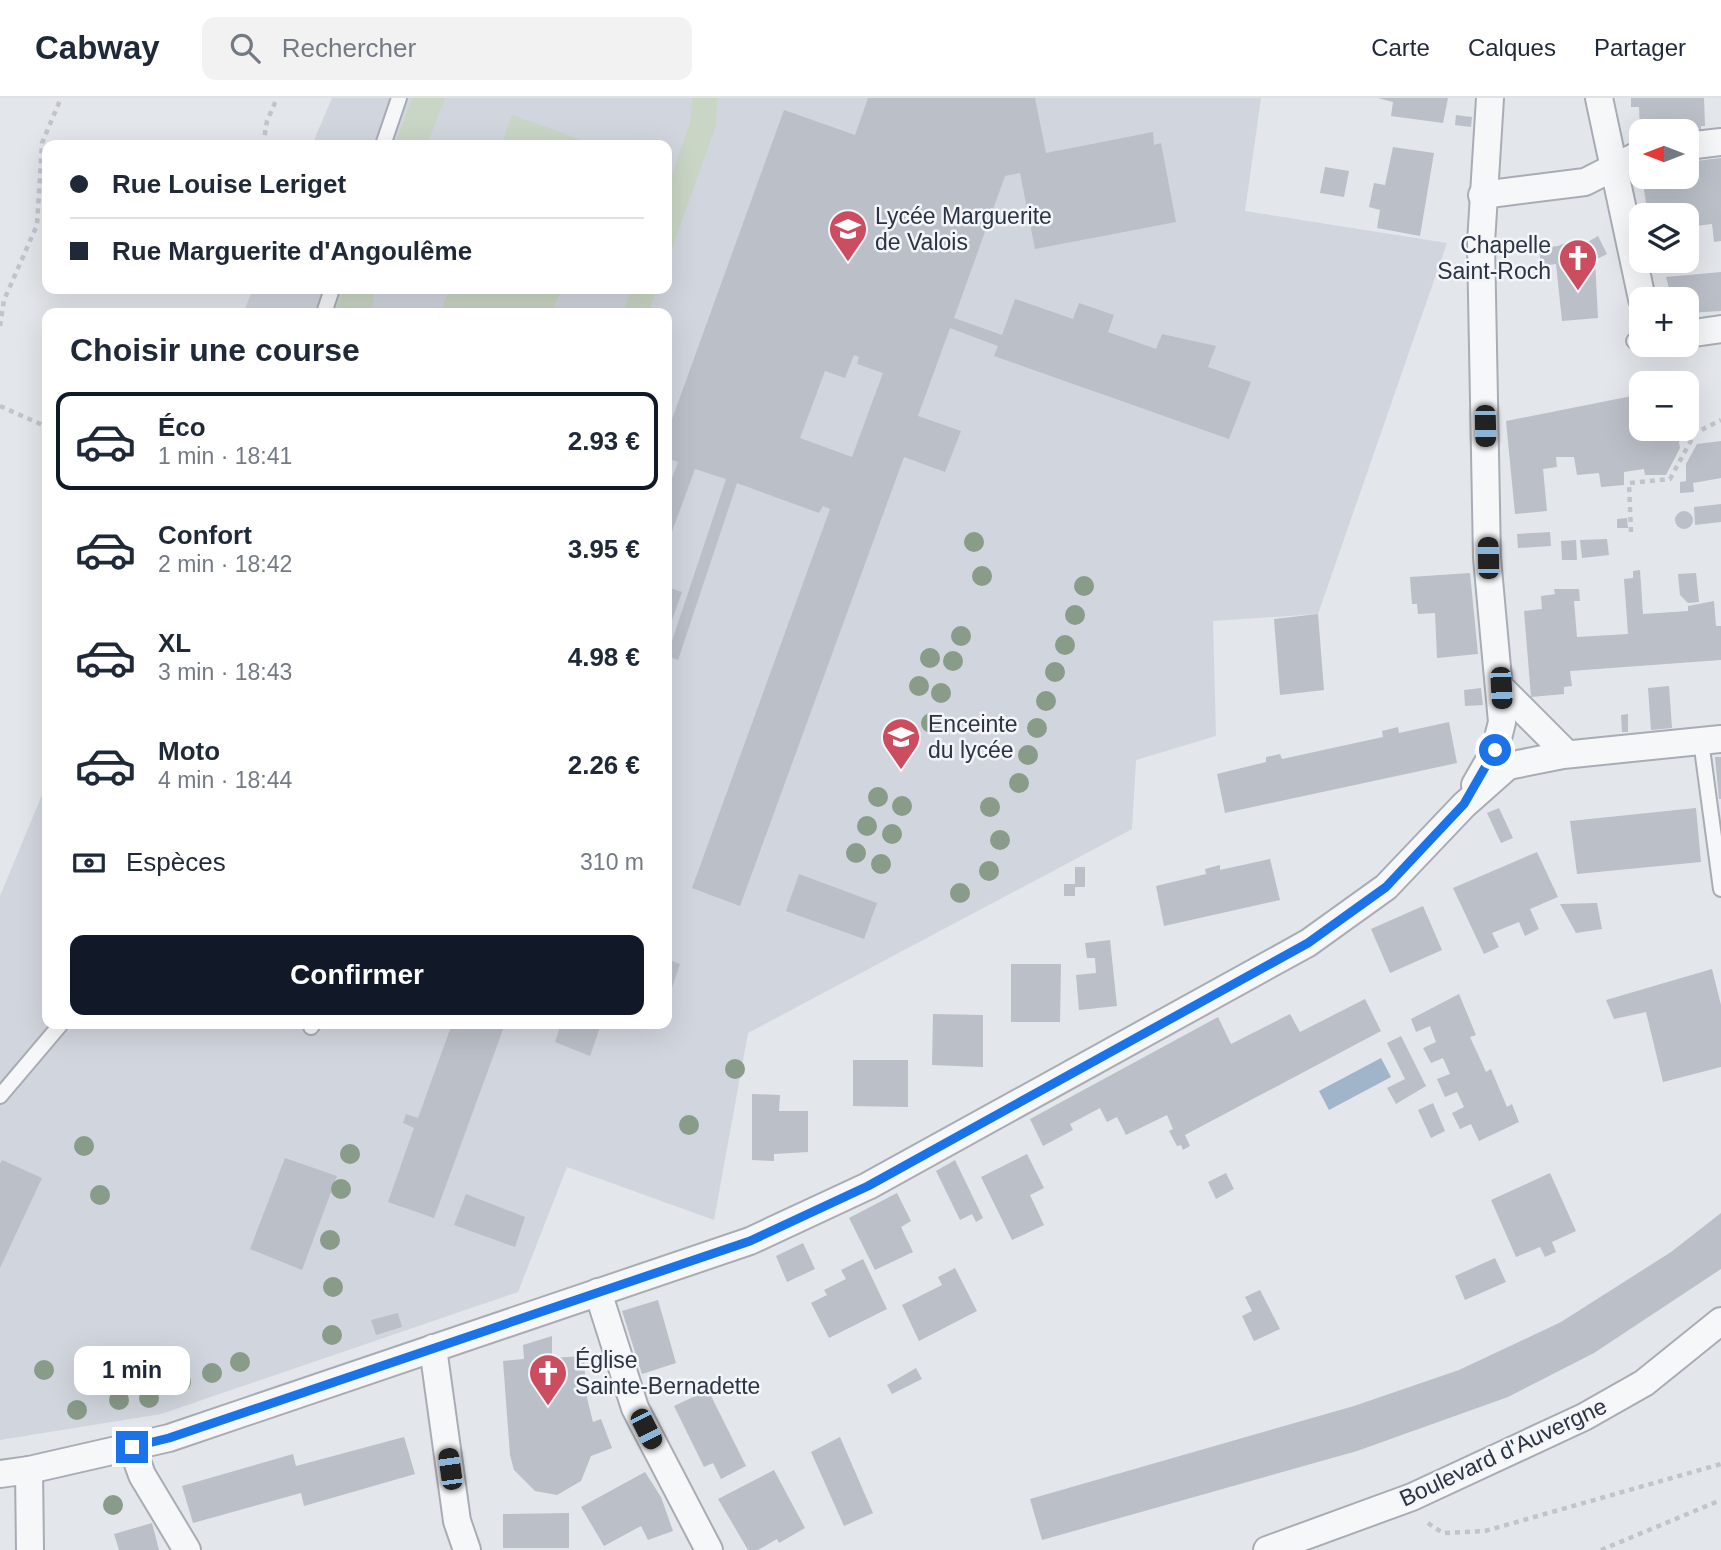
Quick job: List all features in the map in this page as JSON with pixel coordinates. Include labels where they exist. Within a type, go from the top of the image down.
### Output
[{"type":"street","points":[[1464,804],[1495,750],[1503,722],[1488,558],[1482,195],[1490,98]]},
{"type":"street","points":[[1599,98],[1639,287]]},
{"type":"street","points":[[1699,145],[1721,142]]},
{"type":"street","points":[[1482,195],[1585,182],[1629,159]]},
{"type":"street","points":[[1699,332],[1721,329]]},
{"type":"street","points":[[1501,688],[1567,754]]},
{"type":"street","points":[[0,1474],[29,1470],[169,1438],[750,1241],[868,1186],[1308,943],[1386,887],[1464,804],[1507,766],[1567,754],[1711,740]]},
{"type":"street","points":[[598,1292],[635,1408],[709,1550]]},
{"type":"street","name":"Boulevard d'Auvergne","points":[[1267,1550],[1412,1497],[1584,1417],[1644,1383],[1721,1321]]},
{"type":"street","points":[[433,1348],[457,1521],[467,1550]]},
{"type":"street","points":[[132,1447],[142,1475],[187,1550]]},
{"type":"street","points":[[29,1470],[30,1550]]},
{"type":"lane","points":[[385,140],[399,98]]},
{"type":"lane","points":[[1711,740],[1721,889]]},
{"type":"lane","points":[[0,1096],[57,1029]]},
{"type":"path","points":[[43,140],[61,98]]},
{"type":"path","points":[[265,140],[267,121],[277,98]]},
{"type":"path","points":[[0,326],[4,300],[37,225],[42,143]]},
{"type":"path","points":[[0,406],[42,425]]},
{"type":"path","points":[[1631,532],[1629,483],[1670,479],[1695,433],[1721,420]]},
{"type":"path","points":[[1412,1497],[1418,1513],[1443,1533],[1485,1531],[1721,1464]]},
{"type":"path","points":[[1601,1550],[1721,1500]]},
{"type":"shaded area","name":"Enceinte du lycée","points":[[332,98],[1261,98],[1245,211],[1447,243],[1318,614],[1213,621],[1216,736],[1136,760],[1132,829],[748,1033],[714,1220],[567,1167],[518,1292],[161,1414],[0,1440],[0,896],[42,795],[42,1029],[672,1029],[672,308],[245,308],[251,294],[672,294],[672,140],[314,140]]},
{"type":"green space","points":[[412,98],[445,98],[429,140],[397,140]]},
{"type":"green space","points":[[692,98],[717,98],[716,125],[672,248],[672,175],[690,123]]},
{"type":"green space","points":[[512,115],[582,140],[503,140]]},
{"type":"green space","points":[[341,294],[374,294],[372,308],[337,308]]},
{"type":"green space","points":[[447,294],[559,294],[554,308],[442,308]]},
{"type":"green space","points":[[629,294],[655,294],[650,308],[625,308]]},
{"type":"water","points":[[1381,1058],[1391,1077],[1329,1110],[1319,1091]]},
{"type":"building","points":[[868,98],[1035,98],[1046,153],[1153,132],[1154,145],[1161,143],[1176,222],[1035,249],[1020,173],[1005,176],[954,318],[1002,335],[1015,299],[1073,319],[1079,303],[1114,315],[1108,332],[1156,349],[1162,334],[1216,346],[1208,367],[1251,382],[1229,439],[994,356],[998,346],[950,328],[918,416],[961,431],[945,472],[904,457],[740,906],[692,888],[830,509],[823,506],[819,513],[737,483],[678,660],[672,658],[672,641],[726,479],[695,469],[672,531],[672,478],[678,462],[672,460],[672,419],[784,110],[855,135]],"holes":[[[854,355],[859,357],[857,364],[883,373],[852,457],[800,438],[825,371],[845,378]]]},
{"type":"building","points":[[1378,98],[1448,98],[1443,123],[1391,116],[1393,102]]},
{"type":"building","points":[[1631,98],[1704,98],[1705,126],[1701,126],[1699,133],[1699,119],[1640,119],[1639,107],[1631,107]]},
{"type":"building","points":[[1456,115],[1472,117],[1471,127],[1455,125]]},
{"type":"building","points":[[1393,147],[1434,153],[1420,236],[1377,228],[1380,210],[1369,207],[1374,183],[1385,185]]},
{"type":"building","points":[[1721,158],[1721,241],[1714,242],[1712,224],[1699,226],[1699,203],[1646,203],[1644,189],[1699,189],[1699,161]]},
{"type":"building","points":[[1325,167],[1349,171],[1344,197],[1320,193]]},
{"type":"building","name":"Chapelle Saint-Roch","points":[[1598,236],[1607,254],[1595,260],[1598,318],[1562,321],[1556,264],[1541,266],[1539,248],[1558,246],[1572,240],[1586,243]]},
{"type":"building","points":[[1721,272],[1721,311],[1699,312],[1699,287],[1669,287],[1666,277]]},
{"type":"building","points":[[1629,397],[1629,441],[1679,441],[1680,448],[1666,475],[1645,475],[1644,469],[1624,472],[1624,485],[1601,487],[1599,473],[1577,475],[1574,457],[1556,457],[1557,467],[1543,469],[1547,511],[1515,514],[1506,421]]},
{"type":"building","points":[[1721,441],[1721,478],[1693,483],[1694,492],[1680,493],[1680,482],[1686,481],[1686,464],[1697,444]]},
{"type":"building","points":[[1721,504],[1721,522],[1695,525],[1694,507]]},
{"type":"building","points":[[1684,511],[1690,514],[1693,520],[1690,526],[1684,529],[1678,526],[1675,520],[1678,514]]},
{"type":"building","points":[[1627,518],[1628,528],[1617,528],[1617,519]]},
{"type":"building","points":[[1550,532],[1551,546],[1518,548],[1517,534]]},
{"type":"building","points":[[1607,539],[1609,555],[1582,558],[1580,540]]},
{"type":"building","points":[[1576,540],[1577,560],[1562,560],[1561,541]]},
{"type":"building","points":[[1640,570],[1643,614],[1688,611],[1688,606],[1714,601],[1716,626],[1721,626],[1721,660],[1570,671],[1572,686],[1564,687],[1564,694],[1531,697],[1524,611],[1542,609],[1541,596],[1555,594],[1554,589],[1579,589],[1580,601],[1574,601],[1577,637],[1628,634],[1624,579],[1633,578],[1633,571]]},
{"type":"building","points":[[1470,573],[1478,654],[1437,658],[1435,613],[1418,614],[1417,604],[1412,604],[1410,577]]},
{"type":"building","points":[[1696,573],[1699,602],[1688,603],[1680,595],[1678,574]]},
{"type":"building","points":[[672,589],[682,592],[672,620]]},
{"type":"building","points":[[1318,614],[1324,690],[1280,695],[1274,619]]},
{"type":"building","points":[[1669,686],[1672,728],[1651,730],[1648,688]]},
{"type":"building","points":[[1481,688],[1483,705],[1465,706],[1464,690]]},
{"type":"building","points":[[1628,714],[1628,732],[1622,732],[1621,715]]},
{"type":"building","points":[[1449,722],[1457,763],[1225,813],[1217,774],[1266,762],[1266,757],[1280,754],[1282,759],[1383,737],[1382,731],[1398,727],[1399,733]]},
{"type":"building","points":[[1715,757],[1721,757],[1721,799],[1719,799]]},
{"type":"building","points":[[1499,808],[1513,838],[1501,843],[1487,813]]},
{"type":"building","points":[[1696,808],[1701,862],[1577,874],[1570,821]]},
{"type":"building","points":[[1537,852],[1558,897],[1530,909],[1539,929],[1525,936],[1519,922],[1492,933],[1499,947],[1484,954],[1453,888]]},
{"type":"building","points":[[1270,859],[1280,900],[1164,926],[1156,886],[1206,874],[1205,869],[1220,865],[1220,870]]},
{"type":"building","points":[[1075,867],[1085,867],[1085,887],[1075,887],[1075,896],[1064,896],[1064,884],[1075,884]]},
{"type":"building","points":[[799,874],[877,903],[864,939],[786,911]]},
{"type":"building","points":[[1597,903],[1602,929],[1576,933],[1560,904]]},
{"type":"building","points":[[1423,906],[1442,950],[1390,973],[1371,929]]},
{"type":"building","points":[[1110,940],[1117,1006],[1079,1010],[1076,975],[1096,973],[1095,958],[1087,958],[1085,943]]},
{"type":"building","points":[[672,961],[680,964],[672,987]]},
{"type":"building","points":[[1011,964],[1061,964],[1060,1022],[1011,1022]]},
{"type":"building","points":[[1712,969],[1721,1005],[1721,1067],[1663,1082],[1646,1012],[1614,1019],[1606,1000]]},
{"type":"building","points":[[1459,994],[1476,1035],[1470,1037],[1486,1072],[1491,1069],[1507,1107],[1512,1104],[1519,1122],[1479,1141],[1471,1124],[1460,1129],[1452,1113],[1464,1107],[1457,1092],[1445,1097],[1437,1079],[1450,1074],[1443,1058],[1431,1063],[1423,1048],[1436,1042],[1430,1026],[1416,1032],[1411,1019]]},
{"type":"building","points":[[1365,999],[1381,1031],[1185,1135],[1190,1146],[1183,1150],[1181,1145],[1177,1146],[1169,1131],[1173,1129],[1167,1115],[1126,1135],[1117,1117],[1107,1122],[1100,1108],[1070,1124],[1073,1130],[1043,1146],[1030,1119],[1218,1017],[1231,1044],[1290,1014],[1300,1032]]},
{"type":"building","points":[[933,1014],[983,1015],[983,1067],[932,1065]]},
{"type":"building","points":[[450,1029],[503,1029],[434,1218],[388,1202],[414,1128],[403,1123],[406,1114],[418,1118]]},
{"type":"building","points":[[559,1029],[599,1029],[590,1056],[555,1042]]},
{"type":"building","points":[[1401,1036],[1426,1086],[1396,1104],[1387,1088],[1405,1079],[1387,1043]]},
{"type":"building","points":[[853,1060],[908,1060],[908,1107],[853,1106]]},
{"type":"building","points":[[752,1094],[780,1095],[779,1111],[808,1111],[808,1152],[774,1154],[774,1161],[752,1160]]},
{"type":"building","points":[[1433,1103],[1445,1131],[1431,1138],[1418,1110]]},
{"type":"building","points":[[1027,1154],[1044,1188],[1030,1195],[1044,1225],[1012,1240],[981,1177]]},
{"type":"building","points":[[285,1158],[337,1176],[302,1270],[250,1249]]},
{"type":"building","points":[[2,1160],[42,1178],[0,1268],[0,1164]]},
{"type":"building","points":[[955,1160],[983,1218],[976,1222],[972,1214],[960,1220],[936,1171]]},
{"type":"building","points":[[1226,1173],[1234,1189],[1216,1199],[1208,1182]]},
{"type":"building","points":[[1550,1173],[1576,1231],[1552,1242],[1556,1252],[1545,1257],[1540,1247],[1516,1257],[1491,1200]]},
{"type":"building","points":[[897,1193],[911,1221],[901,1227],[913,1252],[875,1270],[849,1218]]},
{"type":"building","points":[[466,1194],[525,1217],[515,1247],[454,1225]]},
{"type":"building","points":[[1721,1213],[1721,1269],[1594,1353],[1508,1397],[1357,1451],[1042,1540],[1030,1499],[1354,1406],[1459,1370],[1561,1322],[1671,1252]]},
{"type":"building","points":[[803,1243],[815,1269],[787,1282],[776,1256]]},
{"type":"building","points":[[1495,1258],[1506,1282],[1465,1300],[1455,1276]]},
{"type":"building","points":[[863,1259],[887,1309],[829,1338],[811,1303],[827,1295],[824,1290],[846,1279],[841,1270]]},
{"type":"building","points":[[955,1268],[977,1311],[919,1341],[902,1305],[942,1285],[938,1277]]},
{"type":"building","points":[[1260,1290],[1280,1329],[1254,1341],[1242,1316],[1252,1311],[1245,1297]]},
{"type":"building","points":[[658,1300],[676,1363],[642,1374],[622,1311]]},
{"type":"building","points":[[398,1313],[402,1327],[376,1335],[371,1320]]},
{"type":"building","name":"Église Sainte-Bernadette","points":[[552,1336],[552,1358],[584,1356],[586,1394],[593,1422],[601,1419],[612,1448],[591,1456],[581,1481],[557,1495],[535,1491],[514,1470],[510,1455],[503,1361],[524,1359],[523,1345]]},
{"type":"building","points":[[916,1368],[922,1379],[892,1394],[887,1385]]},
{"type":"building","points":[[708,1390],[746,1466],[721,1479],[713,1463],[704,1467],[674,1406]]},
{"type":"building","points":[[404,1437],[415,1474],[304,1506],[301,1493],[193,1523],[182,1486],[293,1454],[296,1466]]},
{"type":"building","points":[[840,1437],[873,1513],[844,1526],[811,1452]]},
{"type":"building","points":[[774,1470],[805,1528],[779,1543],[777,1539],[758,1550],[748,1550],[718,1499]]},
{"type":"building","points":[[645,1472],[661,1497],[673,1531],[648,1540],[641,1526],[604,1546],[581,1507]]},
{"type":"building","points":[[569,1513],[569,1548],[503,1548],[503,1514]]},
{"type":"building","points":[[152,1523],[159,1550],[119,1550],[114,1534]]},
{"type":"place","name":"Lycée Marguerite de Valois","points":[[848,263]]},
{"type":"place","name":"Chapelle Saint-Roch","points":[[1578,292]]},
{"type":"place","name":"Enceinte du lycée","points":[[901,771]]},
{"type":"place","name":"Église Sainte-Bernadette","points":[[548,1407]]},
{"type":"route","points":[[132,1447],[169,1438],[750,1241],[868,1186],[1308,943],[1386,887],[1464,804],[1495,750]]}]
